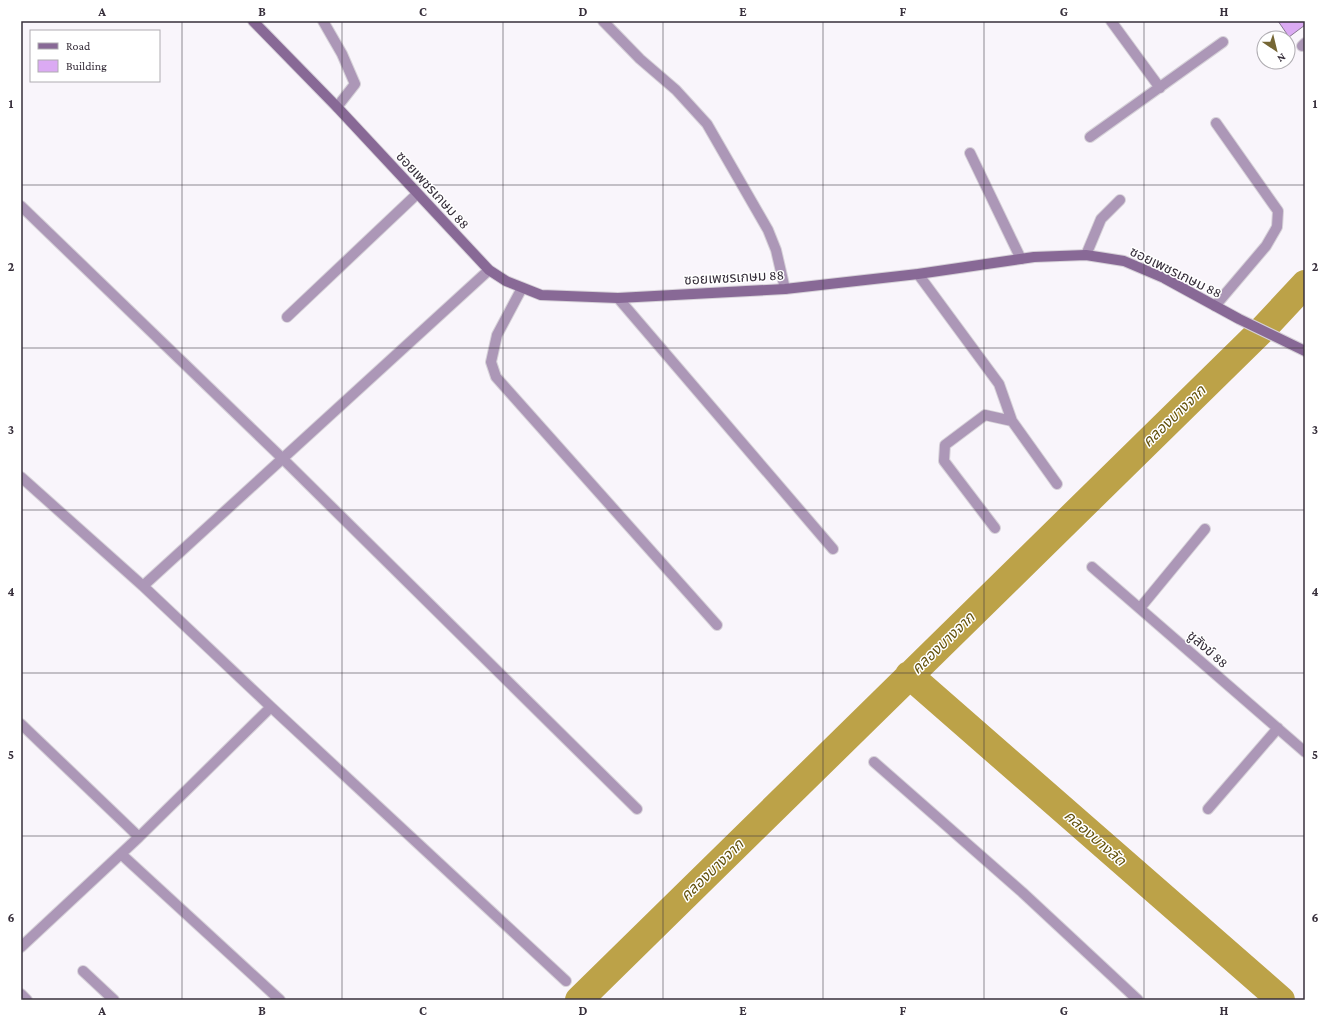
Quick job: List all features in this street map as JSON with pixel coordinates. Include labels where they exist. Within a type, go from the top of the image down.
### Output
[{"type":"street","name":"ซอยเพชรเกษม 88","points":[[253,21],[337,107],[489,270],[506,281],[541,295],[618,298],[785,289],[918,274],[1022,259],[1086,255],[1124,261],[1164,278],[1239,319],[1305,351]]},
{"type":"street","points":[[323,21],[342,54],[355,84],[337,107]]},
{"type":"street","points":[[603,21],[640,59],[676,90],[707,124],[768,230],[776,250],[785,289]]},
{"type":"street","points":[[1111,21],[1160,88]]},
{"type":"street","points":[[1090,137],[1223,42]]},
{"type":"street","points":[[1215,306],[1266,246],[1277,227],[1278,211],[1216,123]]},
{"type":"street","points":[[970,153],[1022,259]]},
{"type":"street","points":[[287,317],[417,194]]},
{"type":"street","points":[[1086,255],[1101,220],[1120,200]]},
{"type":"street","points":[[21,206],[282,458],[637,809]]},
{"type":"street","points":[[143,586],[489,270]]},
{"type":"street","points":[[918,274],[999,384],[1012,421],[1057,484]]},
{"type":"street","points":[[522,288],[497,335],[491,362],[496,377],[717,625]]},
{"type":"street","points":[[618,298],[833,549]]},
{"type":"street","points":[[995,528],[944,460],[945,446],[985,416],[1012,421]]},
{"type":"street","points":[[21,478],[143,586],[271,707],[566,980]]},
{"type":"street","points":[[1140,608],[1205,529]]},
{"type":"street","name":"ชูสังข์ 88","points":[[1092,567],[1305,752]]},
{"type":"street","points":[[21,947],[139,837],[271,707]]},
{"type":"street","points":[[21,724],[139,837]]},
{"type":"street","points":[[1208,808],[1278,728]]},
{"type":"street","points":[[874,762],[1022,892],[1138,1000]]},
{"type":"street","points":[[121,854],[280,1000]]},
{"type":"street","points":[[83,971],[114,1000]]},
{"type":"street","points":[[21,994],[27,1000]]},
{"type":"building","points":[[1278,21],[1305,21],[1305,25],[1296,32],[1296,30],[1284,30]]},
{"type":"waterway","name":"คลองบางจาก","points":[[579,1000],[1264,328],[1305,284]]},
{"type":"waterway","name":"คลองบางลัด","points":[[909,675],[1281,1000]]}]
